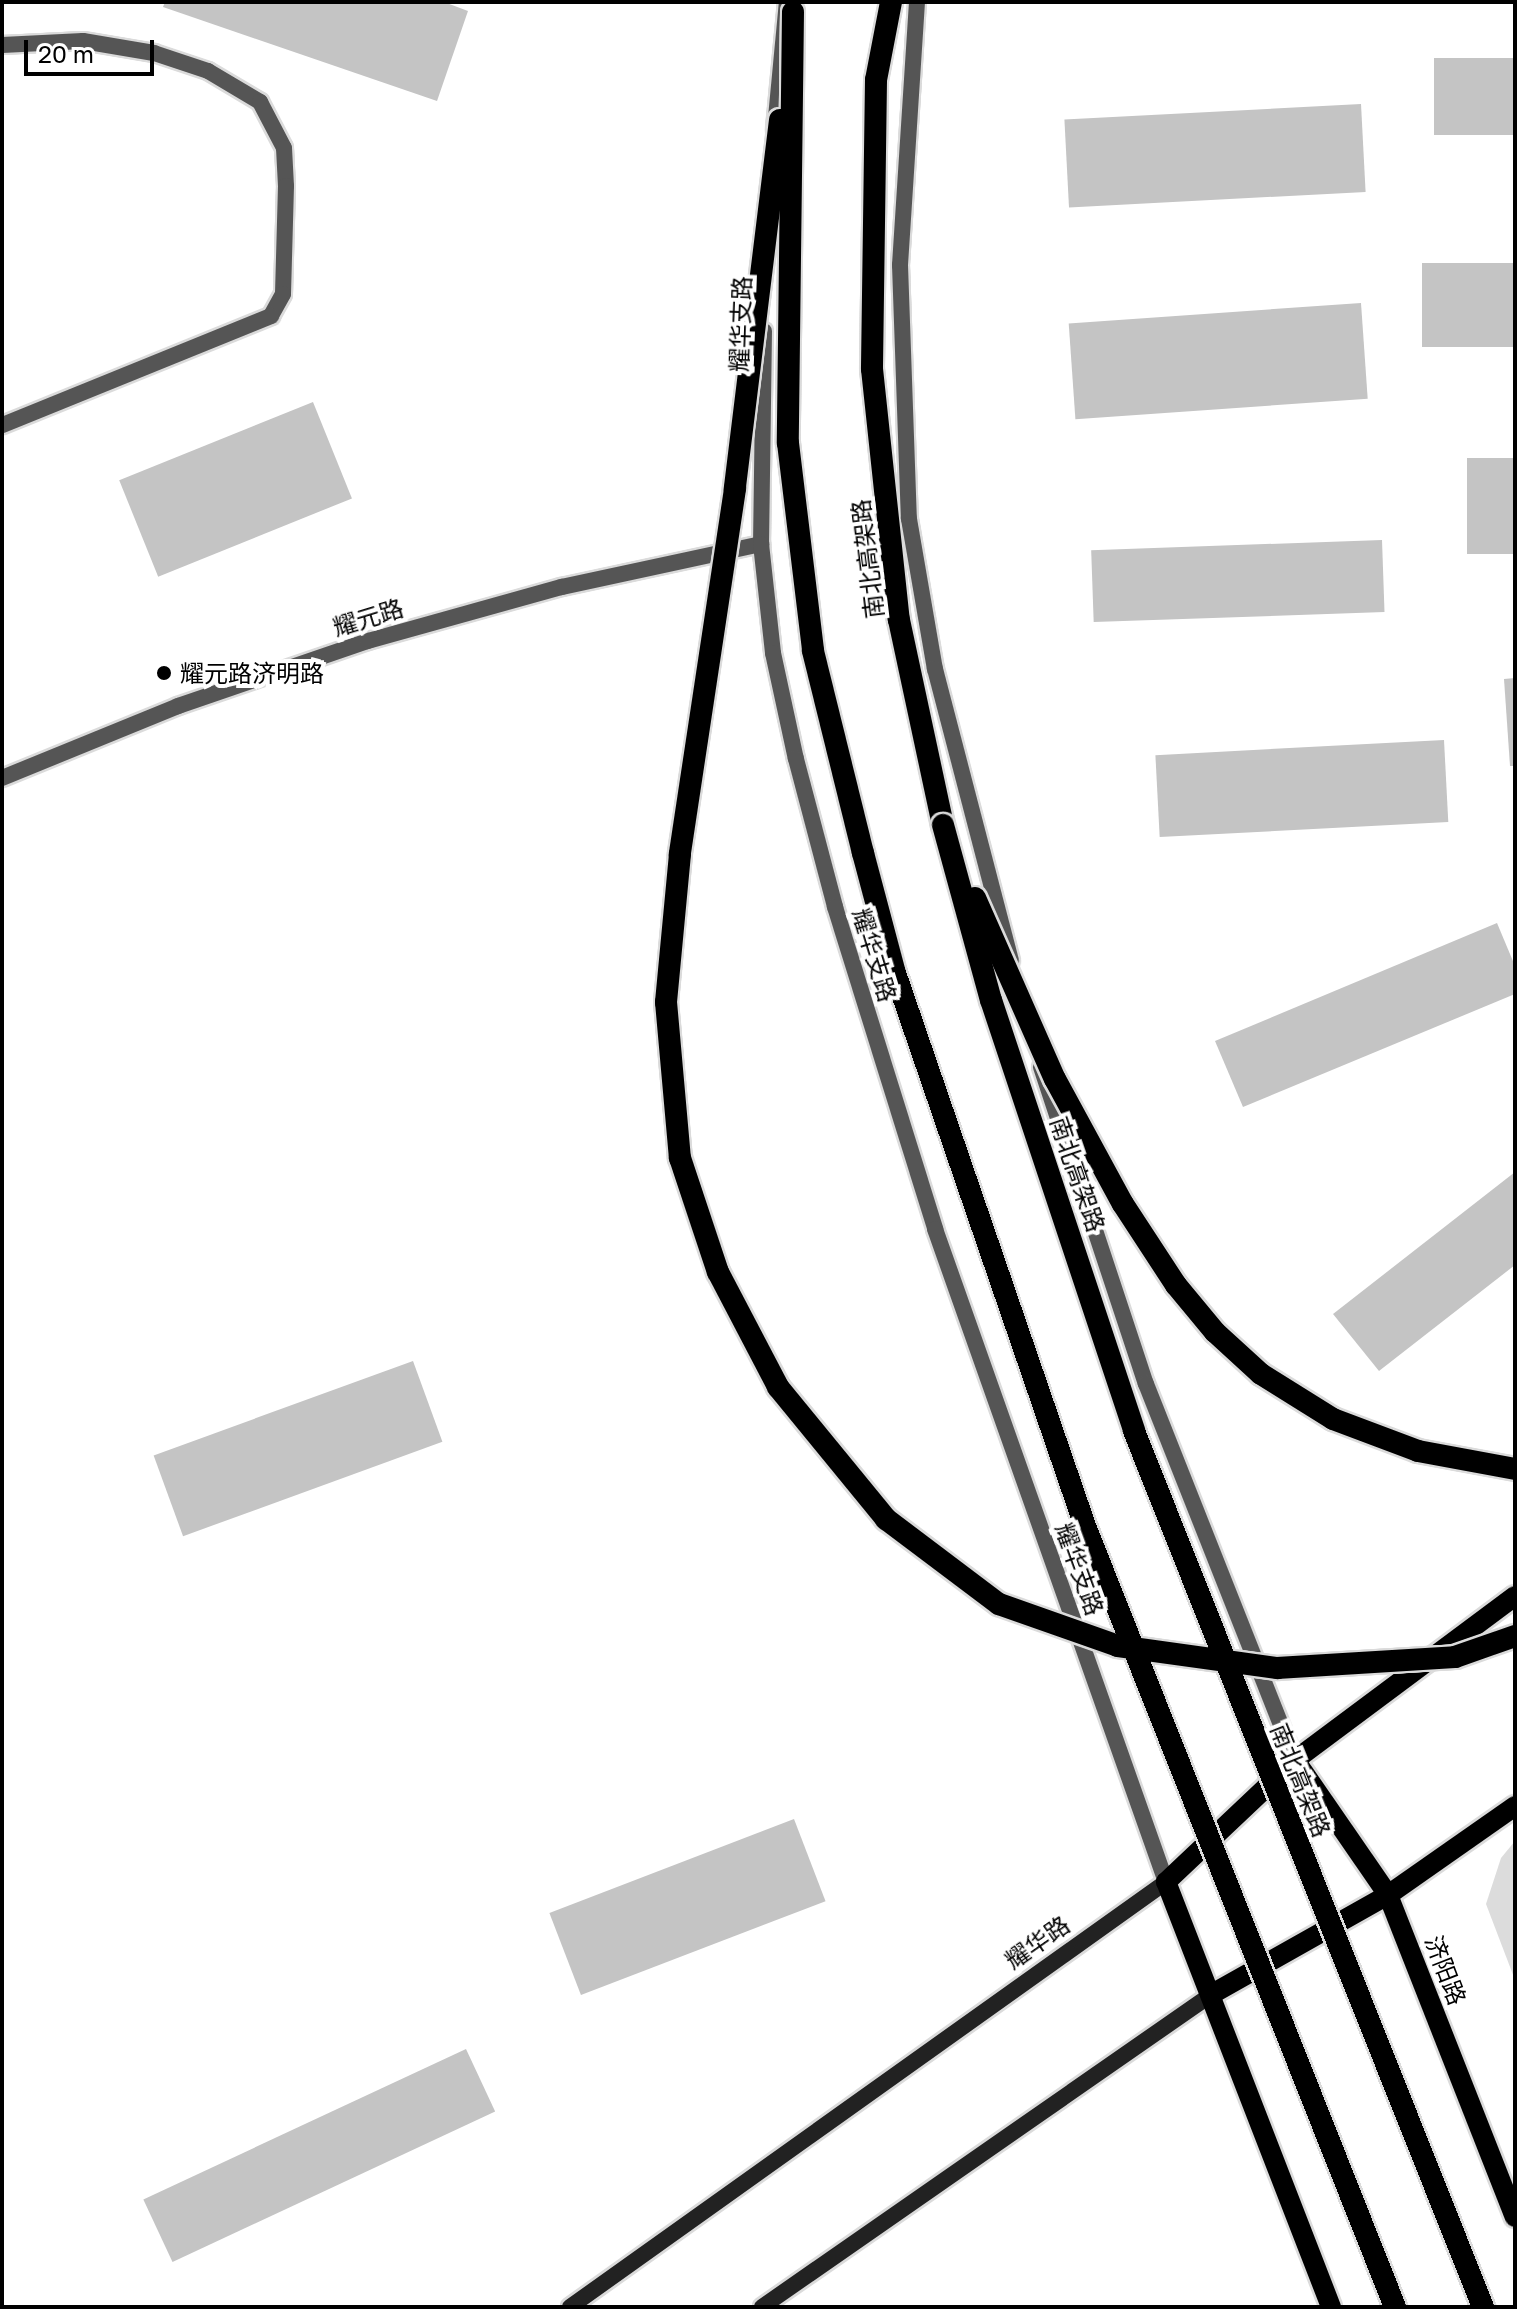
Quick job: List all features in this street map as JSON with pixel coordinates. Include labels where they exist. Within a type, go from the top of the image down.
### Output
[{"type":"highway","name":"南北高架路","points":[[891,2],[876,80],[872,369],[899,620],[943,825],[991,1000],[1134,1431],[1483,2307]]},
{"type":"highway","points":[[792,5],[735,489],[680,854],[666,1002],[680,1158],[718,1272],[778,1387],[886,1519],[999,1604],[1118,1646],[1277,1668],[1455,1657],[1515,1636]]},
{"type":"highway","points":[[792,5],[788,443],[813,651],[895,973],[1085,1526],[1395,2307]]},
{"type":"highway","points":[[943,825],[1055,1079],[1123,1204],[1176,1285],[1215,1332],[1261,1374],[1333,1419],[1418,1451],[1515,1469]]},
{"type":"main road","name":"耀华路","points":[[570,2307],[1166,1882],[1295,1760],[1515,1596]]},
{"type":"main road","name":"济阳路","points":[[1295,1760],[1388,1895],[1515,2217]]},
{"type":"main road","points":[[762,2307],[1212,1994],[1388,1895],[1515,1806]]},
{"type":"main road","points":[[1166,1882],[1331,2307]]},
{"type":"street","points":[[917,2],[900,265],[909,519],[935,669],[1070,1166],[1146,1384],[1295,1760]]},
{"type":"street","name":"耀华支路","points":[[792,5],[766,281],[761,544],[773,653],[835,907],[935,1229],[1166,1882]]},
{"type":"street","points":[[2,45],[83,41],[154,53],[208,71],[260,102],[284,148],[286,186],[283,294],[271,316],[2,425]]},
{"type":"street","name":"耀元路","points":[[2,778],[178,706],[368,641],[562,587],[761,544]]},
{"type":"shaded area","points":[[1515,1841],[1515,1980],[1486,1904],[1501,1858]]},
{"type":"building","points":[[165,2],[444,2],[468,11],[437,101],[163,7]]},
{"type":"building","points":[[1434,58],[1515,58],[1515,135],[1434,135]]},
{"type":"building","points":[[1361,104],[1366,192],[1069,207],[1064,120]]},
{"type":"building","points":[[1422,263],[1515,263],[1515,347],[1422,347]]},
{"type":"building","points":[[1361,303],[1368,399],[1075,419],[1069,323]]},
{"type":"building","points":[[313,402],[352,498],[158,577],[119,480]]},
{"type":"building","points":[[1467,458],[1515,458],[1515,554],[1467,554]]},
{"type":"building","points":[[1382,540],[1385,612],[1094,622],[1091,550]]},
{"type":"building","points":[[1515,678],[1515,766],[1510,766],[1504,679]]},
{"type":"building","points":[[1444,740],[1448,822],[1160,837],[1155,755]]},
{"type":"building","points":[[1497,923],[1515,966],[1515,994],[1243,1107],[1215,1041]]},
{"type":"building","points":[[1515,1172],[1515,1265],[1379,1371],[1333,1314]]},
{"type":"building","points":[[413,1361],[442,1442],[183,1536],[154,1455]]},
{"type":"building","points":[[794,1819],[826,1901],[581,1995],[549,1913]]},
{"type":"building","points":[[466,2049],[495,2112],[173,2262],[143,2199]]},
{"type":"place","name":"耀元路济明路","points":[[164,673]]}]
